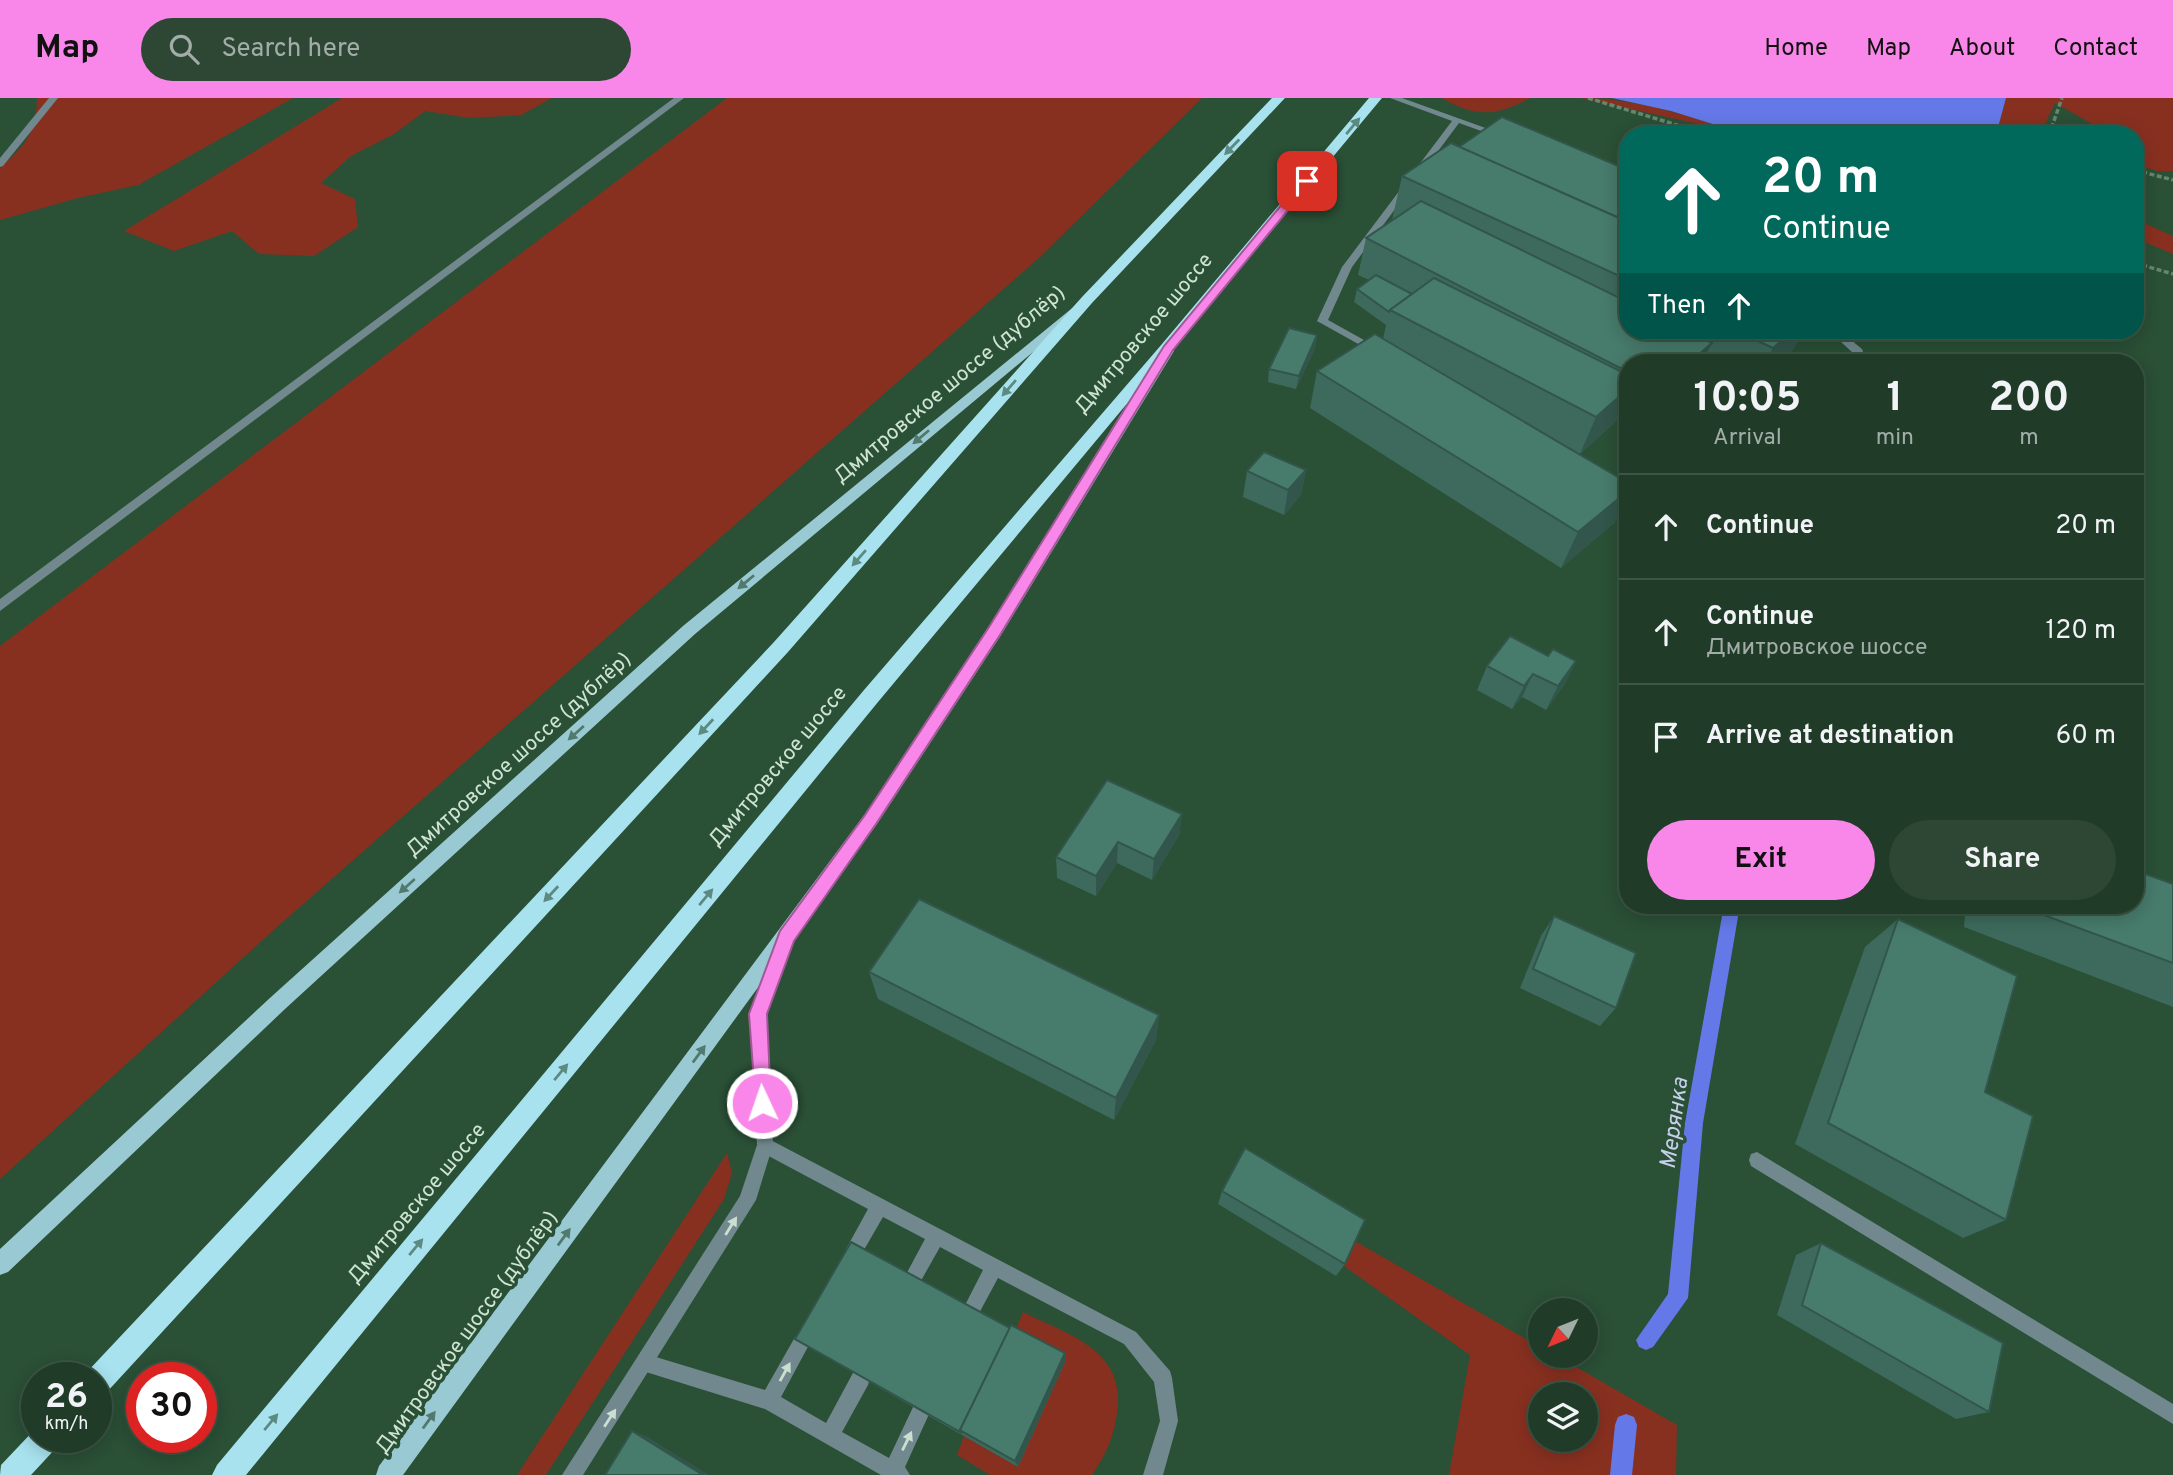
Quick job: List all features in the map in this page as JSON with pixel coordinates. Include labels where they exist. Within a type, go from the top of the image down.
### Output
[{"type":"highway","points":[[112,1366],[781,647],[1087,300],[1279,98]]},
{"type":"highway","name":"Дмитровское шоссе","points":[[227,1475],[863,707],[1376,98]]},
{"type":"highway","points":[[11,1475],[32,1453]]},
{"type":"main road","name":"Дмитровское шоссе (дублёр)","points":[[0,1264],[278,1003],[689,630],[1087,300]]},
{"type":"main road","name":"Дмитровское шоссе (дублёр)","points":[[388,1475],[870,820],[987,642],[1168,348]]},
{"type":"street","points":[[0,164],[54,98]]},
{"type":"street","points":[[0,606],[680,98]]},
{"type":"street","points":[[1394,98],[1513,139]]},
{"type":"street","points":[[1383,355],[1322,321],[1347,267],[1457,120]]},
{"type":"street","points":[[1845,340],[1858,351],[1857,354]]},
{"type":"street","points":[[572,1475],[646,1363],[747,1200],[765,1145],[758,1014],[786,937]]},
{"type":"street","points":[[765,1145],[1130,1338],[1163,1378],[1169,1421],[1153,1475]]},
{"type":"street","points":[[1757,1160],[2173,1415]]},
{"type":"street","points":[[855,1249],[879,1206]]},
{"type":"street","points":[[912,1280],[936,1236]]},
{"type":"street","points":[[971,1311],[994,1267]]},
{"type":"street","points":[[768,1401],[801,1343]]},
{"type":"street","points":[[646,1363],[768,1401],[896,1473],[921,1412]]},
{"type":"street","points":[[830,1434],[861,1378]]},
{"type":"path","points":[[1588,98],[1680,126]]},
{"type":"path","points":[[2052,126],[2062,98]]},
{"type":"path","points":[[2144,172],[2173,180]]},
{"type":"path","points":[[2144,266],[2173,274]]},
{"type":"shaded area","points":[[37,98],[293,98],[138,185],[78,198],[0,220],[0,168],[28,138]]},
{"type":"shaded area","points":[[342,98],[552,98],[521,115],[470,118],[425,111],[394,134],[351,156],[321,183],[355,199],[358,227],[314,256],[259,254],[232,231],[174,251],[124,231]]},
{"type":"shaded area","points":[[727,98],[1202,98],[1040,257],[277,927],[0,1179],[0,646]]},
{"type":"shaded area","points":[[1442,98],[1530,98],[1496,111],[1476,112]]},
{"type":"shaded area","points":[[1581,98],[1645,105],[1719,126],[1707,126]]},
{"type":"shaded area","points":[[2006,98],[2173,98],[2173,171],[2157,171],[2144,167],[2144,126],[2096,126],[2055,103],[2044,126],[1998,126]]},
{"type":"shaded area","points":[[2144,223],[2173,236],[2173,254],[2144,242]]},
{"type":"shaded area","points":[[727,1153],[732,1173],[724,1199],[546,1475],[517,1475]]},
{"type":"shaded area","points":[[1353,1240],[1528,1340],[1528,1368],[1578,1368],[1677,1425],[1676,1475],[1449,1475],[1470,1355],[1341,1264]]},
{"type":"shaded area","points":[[1023,1312],[1073,1336],[1101,1357],[1111,1370],[1117,1386],[1117,1416],[1113,1434],[1092,1475],[990,1475],[957,1455],[964,1436],[1017,1466],[1014,1334]]},
{"type":"water","points":[[1612,98],[2006,98],[1998,126],[1719,126],[1671,111]]},
{"type":"building","points":[[1502,117],[1619,166],[1619,218],[1459,147]]},
{"type":"building","points":[[1451,143],[1619,218],[1619,276],[1402,176]]},
{"type":"building","points":[[1421,201],[1619,298],[1619,340],[1706,340],[1712,343],[1699,354],[1619,354],[1619,367],[1366,238]]},
{"type":"building","points":[[1376,275],[1412,294],[1389,312],[1357,289]]},
{"type":"building","points":[[1434,278],[1619,370],[1619,397],[1596,417],[1390,310]]},
{"type":"building","points":[[1289,328],[1317,335],[1299,376],[1269,369]]},
{"type":"building","points":[[1375,334],[1619,478],[1619,498],[1578,532],[1317,371]]},
{"type":"building","points":[[1756,340],[1782,340],[1773,348]]},
{"type":"building","points":[[1264,452],[1306,470],[1288,490],[1247,471]]},
{"type":"building","points":[[1510,636],[1548,656],[1553,649],[1576,661],[1558,686],[1533,674],[1524,686],[1487,666]]},
{"type":"building","points":[[1107,780],[1182,814],[1154,859],[1118,842],[1096,876],[1056,857]]},
{"type":"building","points":[[2144,873],[2173,884],[2173,963],[2041,914],[2144,914]]},
{"type":"building","points":[[919,899],[1159,1015],[1116,1098],[869,972]]},
{"type":"building","points":[[1554,916],[1636,953],[1616,1008],[1533,969]]},
{"type":"building","points":[[1898,919],[2017,976],[1985,1092],[2033,1116],[2006,1220],[1828,1123]]},
{"type":"building","points":[[1245,1148],[1365,1220],[1345,1264],[1222,1191]]},
{"type":"building","points":[[851,1242],[1010,1328],[960,1430],[962,1433],[795,1339]]},
{"type":"building","points":[[1821,1243],[2003,1343],[1989,1412],[1802,1305]]},
{"type":"building","points":[[1011,1325],[1065,1353],[1015,1461],[960,1430]]},
{"type":"building","points":[[632,1431],[703,1475],[605,1475]]},
{"type":"waterway","name":"Мерянка","points":[[1646,1340],[1678,1298],[1694,1123],[1730,914]]},
{"type":"waterway","name":"Мерянка","points":[[1621,1475],[1626,1425]]},
{"type":"route","points":[[762,1103],[758,1014],[786,937],[870,820],[995,631],[1168,348],[1307,181]]}]
